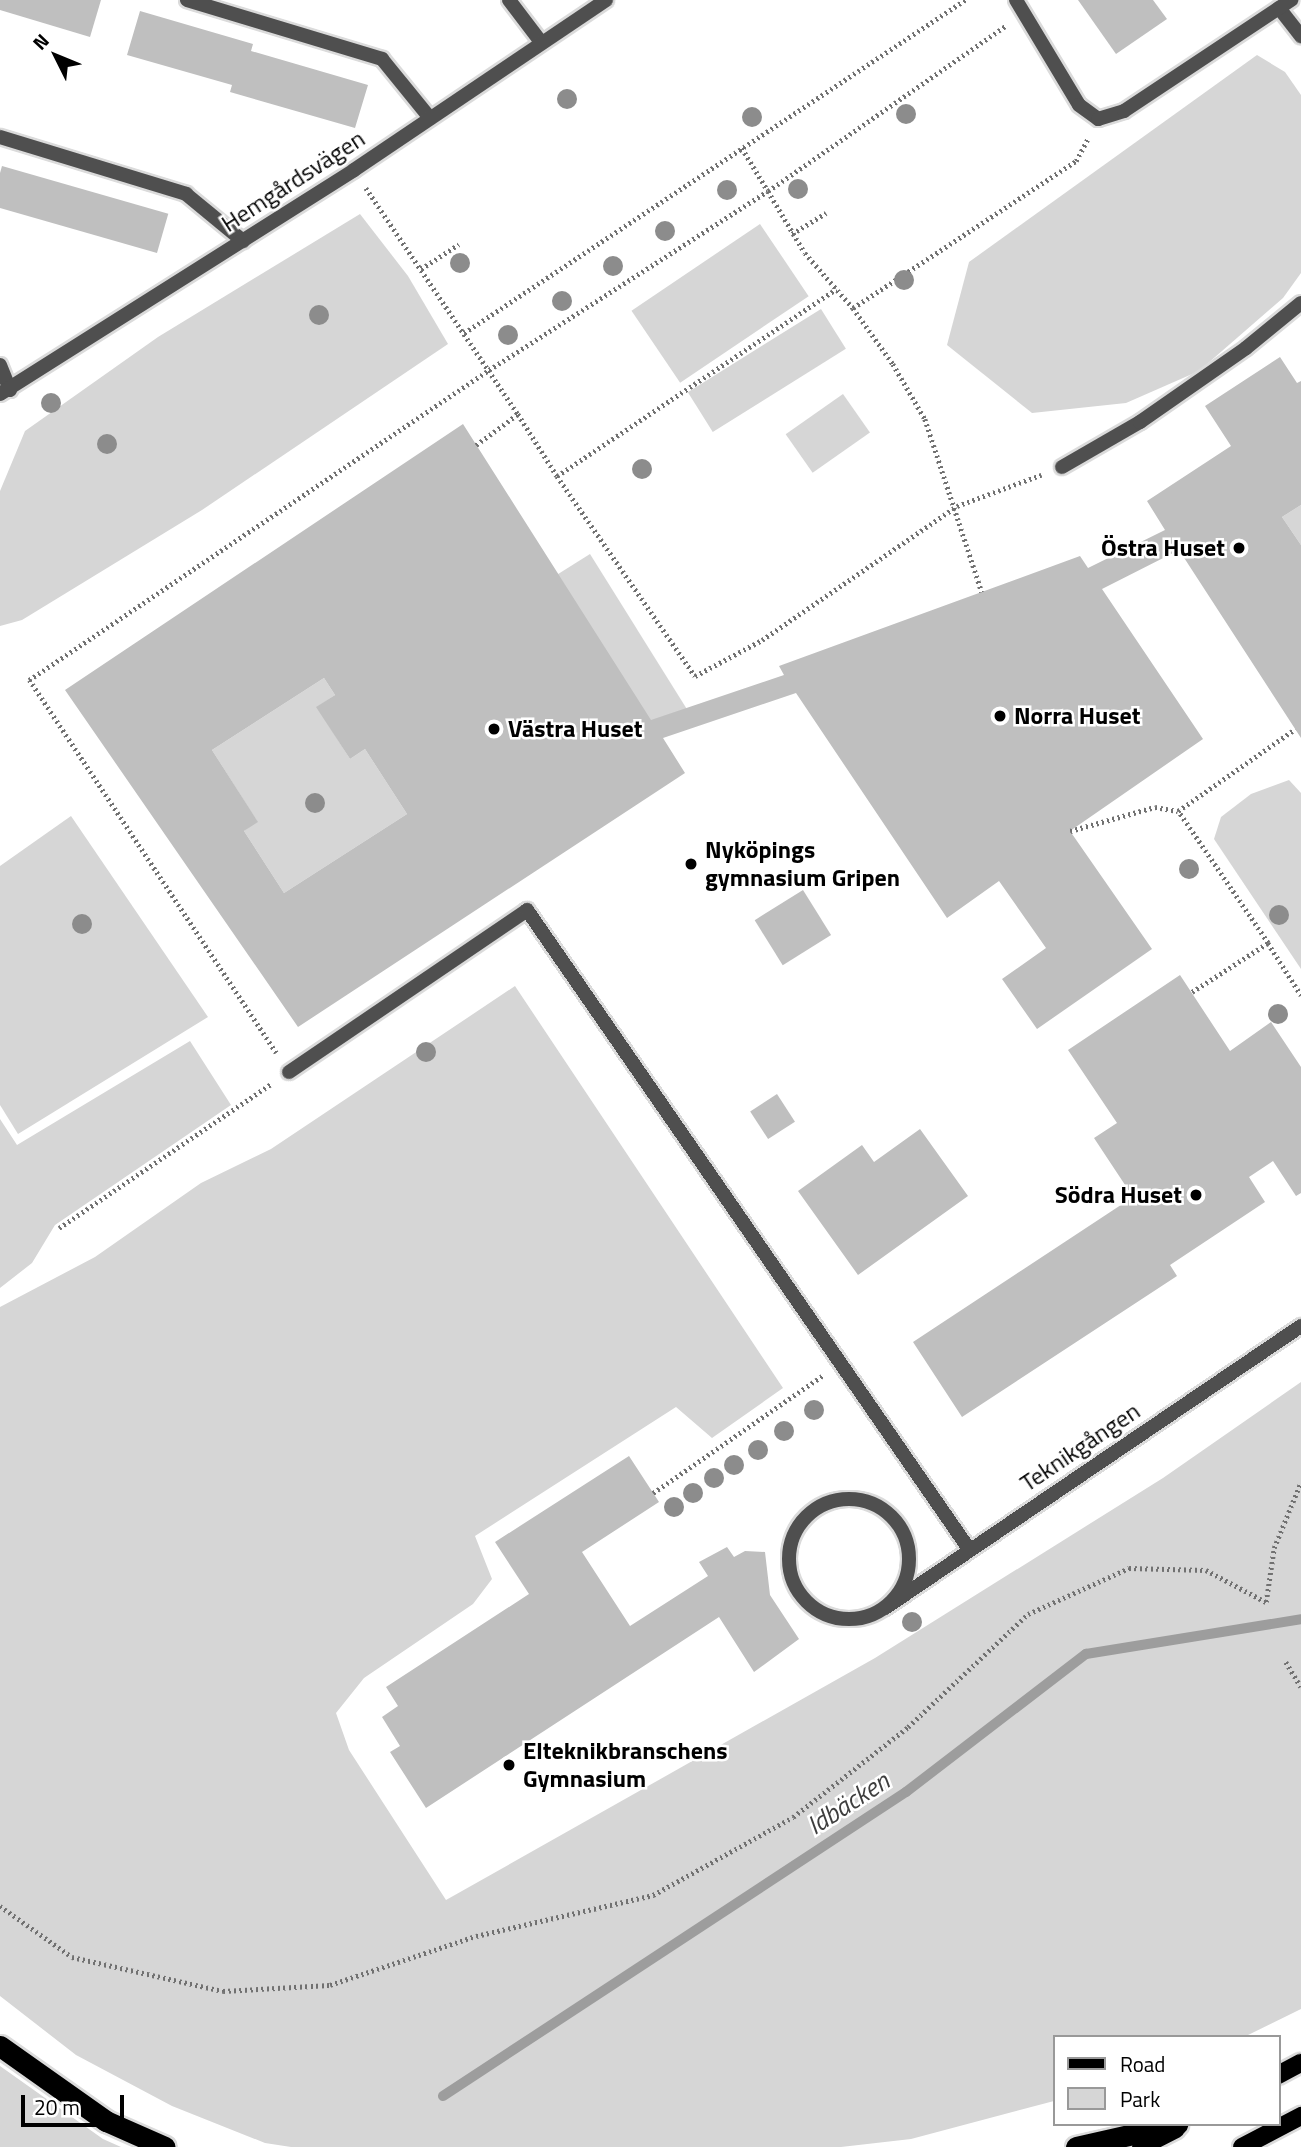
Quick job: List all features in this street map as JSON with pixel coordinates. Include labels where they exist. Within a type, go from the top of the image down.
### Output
[{"type":"highway","points":[[0,2046],[106,2121],[165,2147]]},
{"type":"highway","points":[[1076,2147],[1168,2126]]},
{"type":"main road","points":[[1242,2147],[1301,2116]]},
{"type":"main road","points":[[1141,2147],[1181,2126]]},
{"type":"street","points":[[187,0],[382,59],[430,118]]},
{"type":"street","points":[[509,0],[541,42]]},
{"type":"street","name":"Hemgårdsvägen","points":[[5,392],[354,170],[606,0]]},
{"type":"street","points":[[1020,7],[1079,105],[1098,119],[1124,111],[1285,4],[1301,36]]},
{"type":"street","points":[[6,139],[187,194],[243,241]]},
{"type":"street","points":[[1062,467],[1151,414],[1246,348],[1301,303]]},
{"type":"street","points":[[0,365],[5,392]]},
{"type":"street","points":[[289,1072],[527,909],[969,1549]]},
{"type":"street","name":"Teknikgången","points":[[885,1608],[897,1596],[909,1570],[902,1528],[869,1501],[841,1499],[814,1509],[795,1530],[788,1558],[790,1572],[803,1598],[839,1619],[870,1616],[885,1608],[1301,1326]]},
{"type":"path","points":[[464,333],[965,0]]},
{"type":"path","points":[[59,1228],[289,1072],[29,680],[489,370],[768,191],[1020,7]]},
{"type":"path","points":[[853,308],[1076,161],[1098,119]]},
{"type":"path","points":[[742,148],[792,234],[853,308],[893,364],[925,419],[957,506],[982,592]]},
{"type":"path","points":[[354,170],[489,370],[557,477],[695,676],[762,640],[957,506],[1062,467]]},
{"type":"path","points":[[792,234],[826,213]]},
{"type":"path","points":[[421,270],[459,244]]},
{"type":"path","points":[[557,477],[836,289]]},
{"type":"path","points":[[476,445],[517,414]]},
{"type":"path","points":[[1070,831],[1155,807],[1178,811],[1295,729]]},
{"type":"path","points":[[1178,811],[1301,995]]},
{"type":"path","points":[[1192,992],[1268,943]]},
{"type":"path","points":[[653,1493],[840,1363]]},
{"type":"path","points":[[0,1906],[72,1957],[223,1992],[330,1985],[476,1936],[653,1895],[793,1817],[908,1727],[1028,1614],[1129,1568],[1206,1570],[1266,1602],[1274,1548],[1301,1482]]},
{"type":"path","points":[[1286,1662],[1301,1687]]},
{"type":"green space","points":[[1257,55],[1285,72],[1301,95],[1301,273],[1283,298],[1199,371],[1126,403],[1032,413],[947,345],[969,262]]},
{"type":"green space","points":[[360,214],[408,276],[448,344],[202,510],[22,620],[0,626],[0,491],[25,431],[158,337]]},
{"type":"green space","points":[[760,224],[809,296],[680,383],[631,311]]},
{"type":"green space","points":[[821,309],[846,349],[713,432],[688,392]]},
{"type":"green space","points":[[843,394],[870,433],[813,473],[786,434]]},
{"type":"green space","points":[[1301,505],[1301,545],[1282,517]]},
{"type":"green space","points":[[590,554],[687,709],[655,729],[558,574]]},
{"type":"green space","points":[[324,678],[335,695],[317,707],[350,759],[365,749],[407,814],[284,893],[244,831],[257,821],[212,750]]},
{"type":"green space","points":[[1289,780],[1301,793],[1301,969],[1214,839],[1221,817],[1251,794]]},
{"type":"green space","points":[[71,816],[208,1017],[18,1134],[0,1105],[0,866]]},
{"type":"green space","points":[[515,986],[783,1388],[712,1438],[676,1407],[475,1536],[492,1579],[473,1604],[364,1678],[336,1713],[349,1750],[446,1900],[875,1658],[1163,1478],[1301,1382],[1301,2009],[1248,2035],[1052,2035],[1052,2102],[911,2139],[841,2147],[291,2147],[265,2143],[172,2106],[76,2055],[0,1996],[0,1307],[95,1257],[201,1183],[271,1149]]},
{"type":"green space","points":[[190,1041],[231,1105],[55,1225],[32,1263],[0,1288],[0,1119],[17,1145]]},
{"type":"green space","points":[[0,2066],[103,2139],[121,2147],[0,2147]]},
{"type":"building","points":[[0,0],[101,0],[90,37],[0,10]]},
{"type":"building","points":[[1078,0],[1153,0],[1167,19],[1116,54]]},
{"type":"building","points":[[140,11],[253,44],[251,51],[368,85],[355,128],[230,92],[232,85],[127,55]]},
{"type":"building","points":[[2,166],[168,214],[157,253],[0,208]]},
{"type":"building","points":[[1280,357],[1297,383],[1301,381],[1301,505],[1282,517],[1301,545],[1301,738],[1179,550],[1102,589],[1203,739],[1070,831],[1152,949],[1037,1029],[1002,979],[1046,948],[999,881],[947,918],[796,693],[663,738],[685,773],[298,1027],[65,690],[463,424],[651,720],[784,675],[779,666],[1080,556],[1088,568],[1165,530],[1147,501],[1231,446],[1205,406]],"holes":[[[324,678],[335,695],[316,707],[350,759],[365,749],[407,814],[284,893],[244,831],[258,822],[212,750]]]},
{"type":"building","points":[[803,890],[831,935],[783,965],[755,920]]},
{"type":"building","name":"Södra Huset","points":[[1180,975],[1230,1051],[1271,1022],[1301,1067],[1301,1193],[1296,1196],[1273,1161],[1249,1177],[1265,1202],[1170,1265],[1177,1276],[962,1417],[913,1342],[1133,1197],[1094,1138],[1117,1123],[1068,1050]]},
{"type":"building","points":[[777,1094],[795,1122],[768,1139],[750,1111]]},
{"type":"building","points":[[920,1129],[968,1196],[858,1275],[798,1191],[862,1145],[874,1162]]},
{"type":"building","points":[[629,1456],[659,1502],[582,1552],[630,1626],[708,1576],[699,1562],[727,1547],[734,1557],[745,1551],[765,1552],[770,1595],[799,1639],[754,1672],[719,1617],[426,1808],[390,1752],[400,1746],[382,1717],[398,1706],[386,1687],[529,1594],[495,1542]]},
{"type":"waterway","name":"Idbäcken","points":[[443,2096],[906,1792],[1086,1654],[1301,1619]]},
{"type":"place","name":"Östra Huset","points":[[1239,548]]},
{"type":"place","name":"Norra Huset","points":[[1000,716]]},
{"type":"place","name":"Västra Huset","points":[[494,729]]},
{"type":"place","name":"Nyköpings gymnasium Gripen","points":[[691,864]]},
{"type":"place","name":"Södra Huset","points":[[1196,1195]]},
{"type":"place","name":"Elteknikbranschens Gymnasium","points":[[509,1765]]}]
